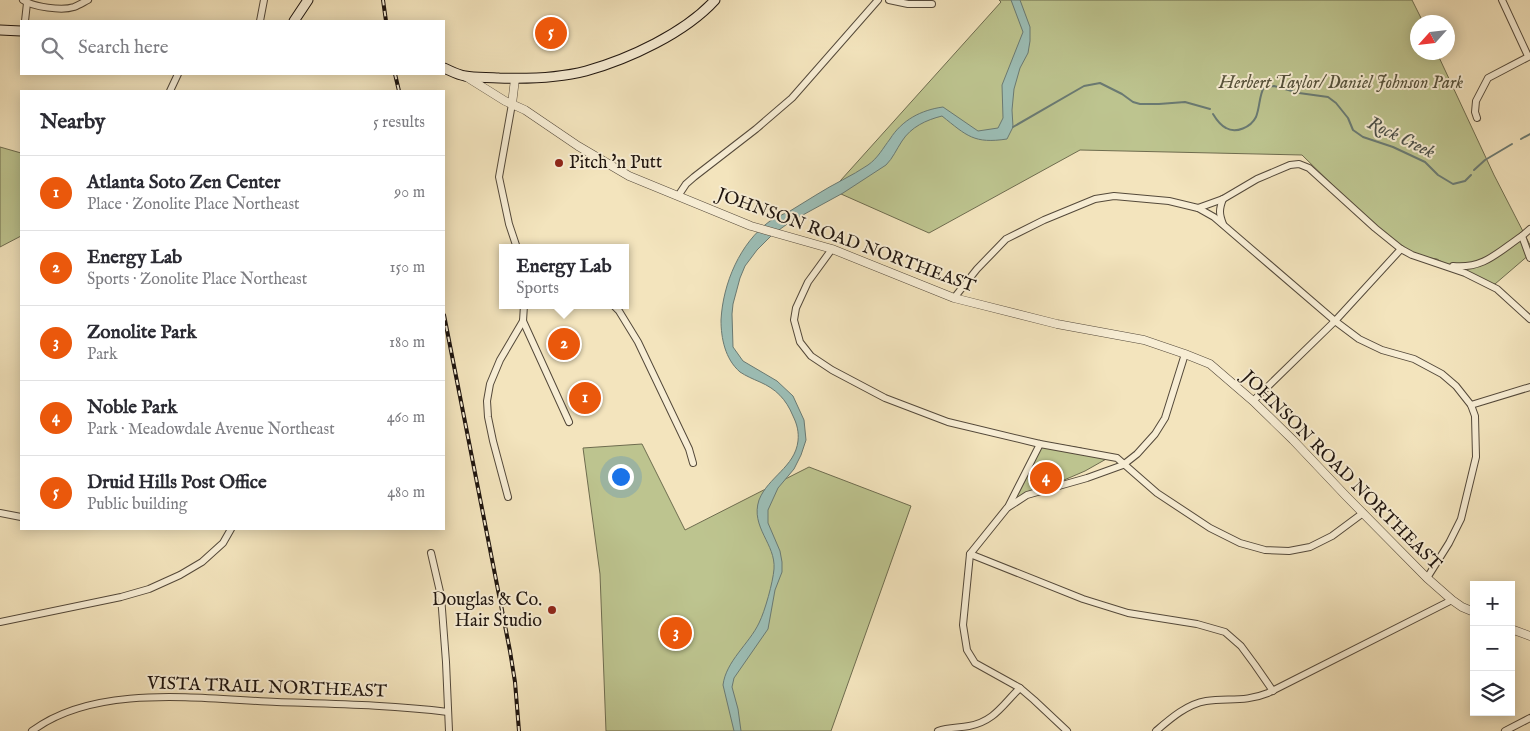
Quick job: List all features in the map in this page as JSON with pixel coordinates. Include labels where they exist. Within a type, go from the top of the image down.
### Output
[{"type":"main road","points":[[295,20],[308,0]]},
{"type":"main road","points":[[445,68],[464,76],[515,78],[576,73],[610,63],[652,46],[681,28],[715,0]]},
{"type":"main road","points":[[0,30],[20,31]]},
{"type":"street","points":[[25,20],[25,1],[56,8],[73,8],[88,0]]},
{"type":"street","points":[[260,20],[264,0]]},
{"type":"street","points":[[678,196],[694,176],[756,129],[792,98],[878,0]]},
{"type":"street","points":[[889,0],[908,4],[932,4]]},
{"type":"street","points":[[1477,118],[1475,112],[1476,101],[1488,78],[1529,56],[1502,0]]},
{"type":"street","points":[[170,90],[178,75]]},
{"type":"street","name":"JOHNSON ROAD NORTHEAST","points":[[464,76],[525,110],[606,164],[629,176],[751,226],[832,249],[954,298],[1057,324],[1144,340],[1210,364],[1294,440],[1427,578],[1452,600],[1470,610]]},
{"type":"street","points":[[515,78],[499,177],[509,224],[516,244]]},
{"type":"street","points":[[1198,208],[1222,199],[1271,172],[1290,165],[1299,164],[1309,168],[1401,249],[1419,258],[1446,266],[1497,289],[1530,319]]},
{"type":"street","points":[[954,298],[977,269],[1006,239],[1044,220],[1096,199],[1114,196],[1169,201],[1198,208],[1224,225],[1335,321],[1359,339],[1382,350],[1414,359],[1442,374],[1456,386],[1471,405],[1475,416],[1476,457],[1461,519],[1449,543],[1427,578]]},
{"type":"street","points":[[1222,199],[1219,215],[1224,225]]},
{"type":"street","points":[[1446,266],[1475,266],[1487,260],[1530,229]]},
{"type":"street","points":[[1522,236],[1530,258]]},
{"type":"street","points":[[832,249],[808,282],[796,308],[794,320],[800,342],[811,356],[832,370],[893,401],[948,422],[1040,444],[1116,458],[1157,493],[1210,528],[1240,543],[1265,550],[1289,551],[1310,547],[1332,536],[1363,513]]},
{"type":"street","points":[[1253,401],[1335,321],[1401,249]]},
{"type":"street","points":[[508,497],[493,441],[488,418],[487,401],[490,384],[500,360],[523,321],[524,309]]},
{"type":"street","points":[[617,309],[638,342],[694,463]]},
{"type":"street","points":[[523,321],[568,422]]},
{"type":"street","points":[[1007,508],[1028,495],[1087,478],[1123,465],[1143,448],[1165,418],[1185,354]]},
{"type":"street","points":[[1471,405],[1530,387]]},
{"type":"street","points":[[1040,444],[1007,508],[970,554],[963,625],[967,650],[976,663],[1020,688],[1067,731]]},
{"type":"street","points":[[0,513],[20,517]]},
{"type":"street","points":[[0,622],[121,598],[150,589],[202,562],[223,543],[230,530]]},
{"type":"street","points":[[431,553],[441,596],[449,731]]},
{"type":"street","points":[[970,554],[1110,608],[1128,613],[1197,624],[1225,632],[1241,646],[1256,664],[1273,691]]},
{"type":"street","points":[[1156,731],[1178,714],[1205,701],[1255,698],[1273,691],[1452,600]]},
{"type":"street","points":[[1515,630],[1530,636]]},
{"type":"street","points":[[938,731],[971,725],[987,719],[998,713],[1020,688]]},
{"type":"street","name":"VISTA TRAIL NORTHEAST","points":[[32,731],[62,714],[84,706],[119,700],[176,696],[448,712]]},
{"type":"street","points":[[1505,731],[1530,718]]},
{"type":"green space","name":"Herbert Taylor/ Daniel Johnson Park","points":[[999,0],[1412,0],[1420,15],[1410,15],[1410,60],[1440,60],[1494,175],[1530,245],[1530,254],[1495,284],[1470,279],[1437,259],[1403,254],[1302,155],[1080,150],[929,233],[832,190],[1001,2]]},
{"type":"green space","points":[[0,147],[20,153],[20,237],[0,247]]},
{"type":"green space","points":[[1043,442],[1081,448],[1108,458],[1085,471],[1013,502]]},
{"type":"green space","points":[[642,444],[685,530],[809,467],[911,506],[831,731],[606,731],[600,574],[583,448]]},
{"type":"water","points":[[1011,0],[1020,0],[1030,27],[1030,41],[1028,53],[1020,68],[1014,89],[1013,127],[1007,139],[986,140],[972,137],[942,116],[925,122],[914,128],[906,136],[886,165],[843,193],[790,222],[772,235],[745,266],[740,278],[733,304],[733,347],[743,361],[777,381],[793,396],[804,420],[806,440],[794,469],[778,488],[768,510],[768,523],[780,551],[782,572],[775,590],[768,629],[734,678],[732,687],[741,731],[734,731],[723,685],[725,676],[733,660],[759,623],[764,611],[774,569],[774,560],[758,519],[759,500],[768,485],[792,458],[798,441],[798,431],[790,410],[780,395],[766,385],[740,372],[727,355],[723,341],[721,320],[722,306],[729,278],[742,252],[759,230],[772,220],[868,165],[878,156],[900,126],[920,113],[943,107],[978,131],[998,128],[1003,118],[1002,85],[1023,32]]},
{"type":"waterway","name":"Rock Creek","points":[[1013,127],[1084,86],[1100,83],[1140,104],[1185,102],[1210,109]]},
{"type":"waterway","name":"Rock Creek","points":[[1213,114],[1224,127],[1230,130],[1239,130],[1254,121],[1264,87],[1274,86],[1299,93],[1328,97],[1336,103],[1348,118],[1353,130],[1363,137],[1393,147],[1425,162],[1438,175],[1453,184],[1465,181],[1471,175]]},
{"type":"waterway","name":"Rock Creek","points":[[1521,139],[1530,134]]},
{"type":"waterway","name":"Rock Creek","points":[[1474,170],[1485,160],[1512,144]]},
{"type":"railway","points":[[383,0],[386,20]]},
{"type":"railway","points":[[395,75],[399,90]]},
{"type":"railway","points":[[445,320],[510,651],[515,682],[519,731]]},
{"type":"place","name":"Druid Hills Post Office","points":[[551,33]]},
{"type":"place","name":"Pitch 'n Putt","points":[[559,163]]},
{"type":"place","name":"Energy Lab","points":[[564,344]]},
{"type":"place","name":"Atlanta Soto Zen Center","points":[[585,398]]},
{"type":"place","name":"Noble Park","points":[[1046,478]]},
{"type":"place","name":"Douglas & Co. Hair Studio","points":[[552,610]]},
{"type":"place","name":"Zonolite Park","points":[[676,633]]}]
